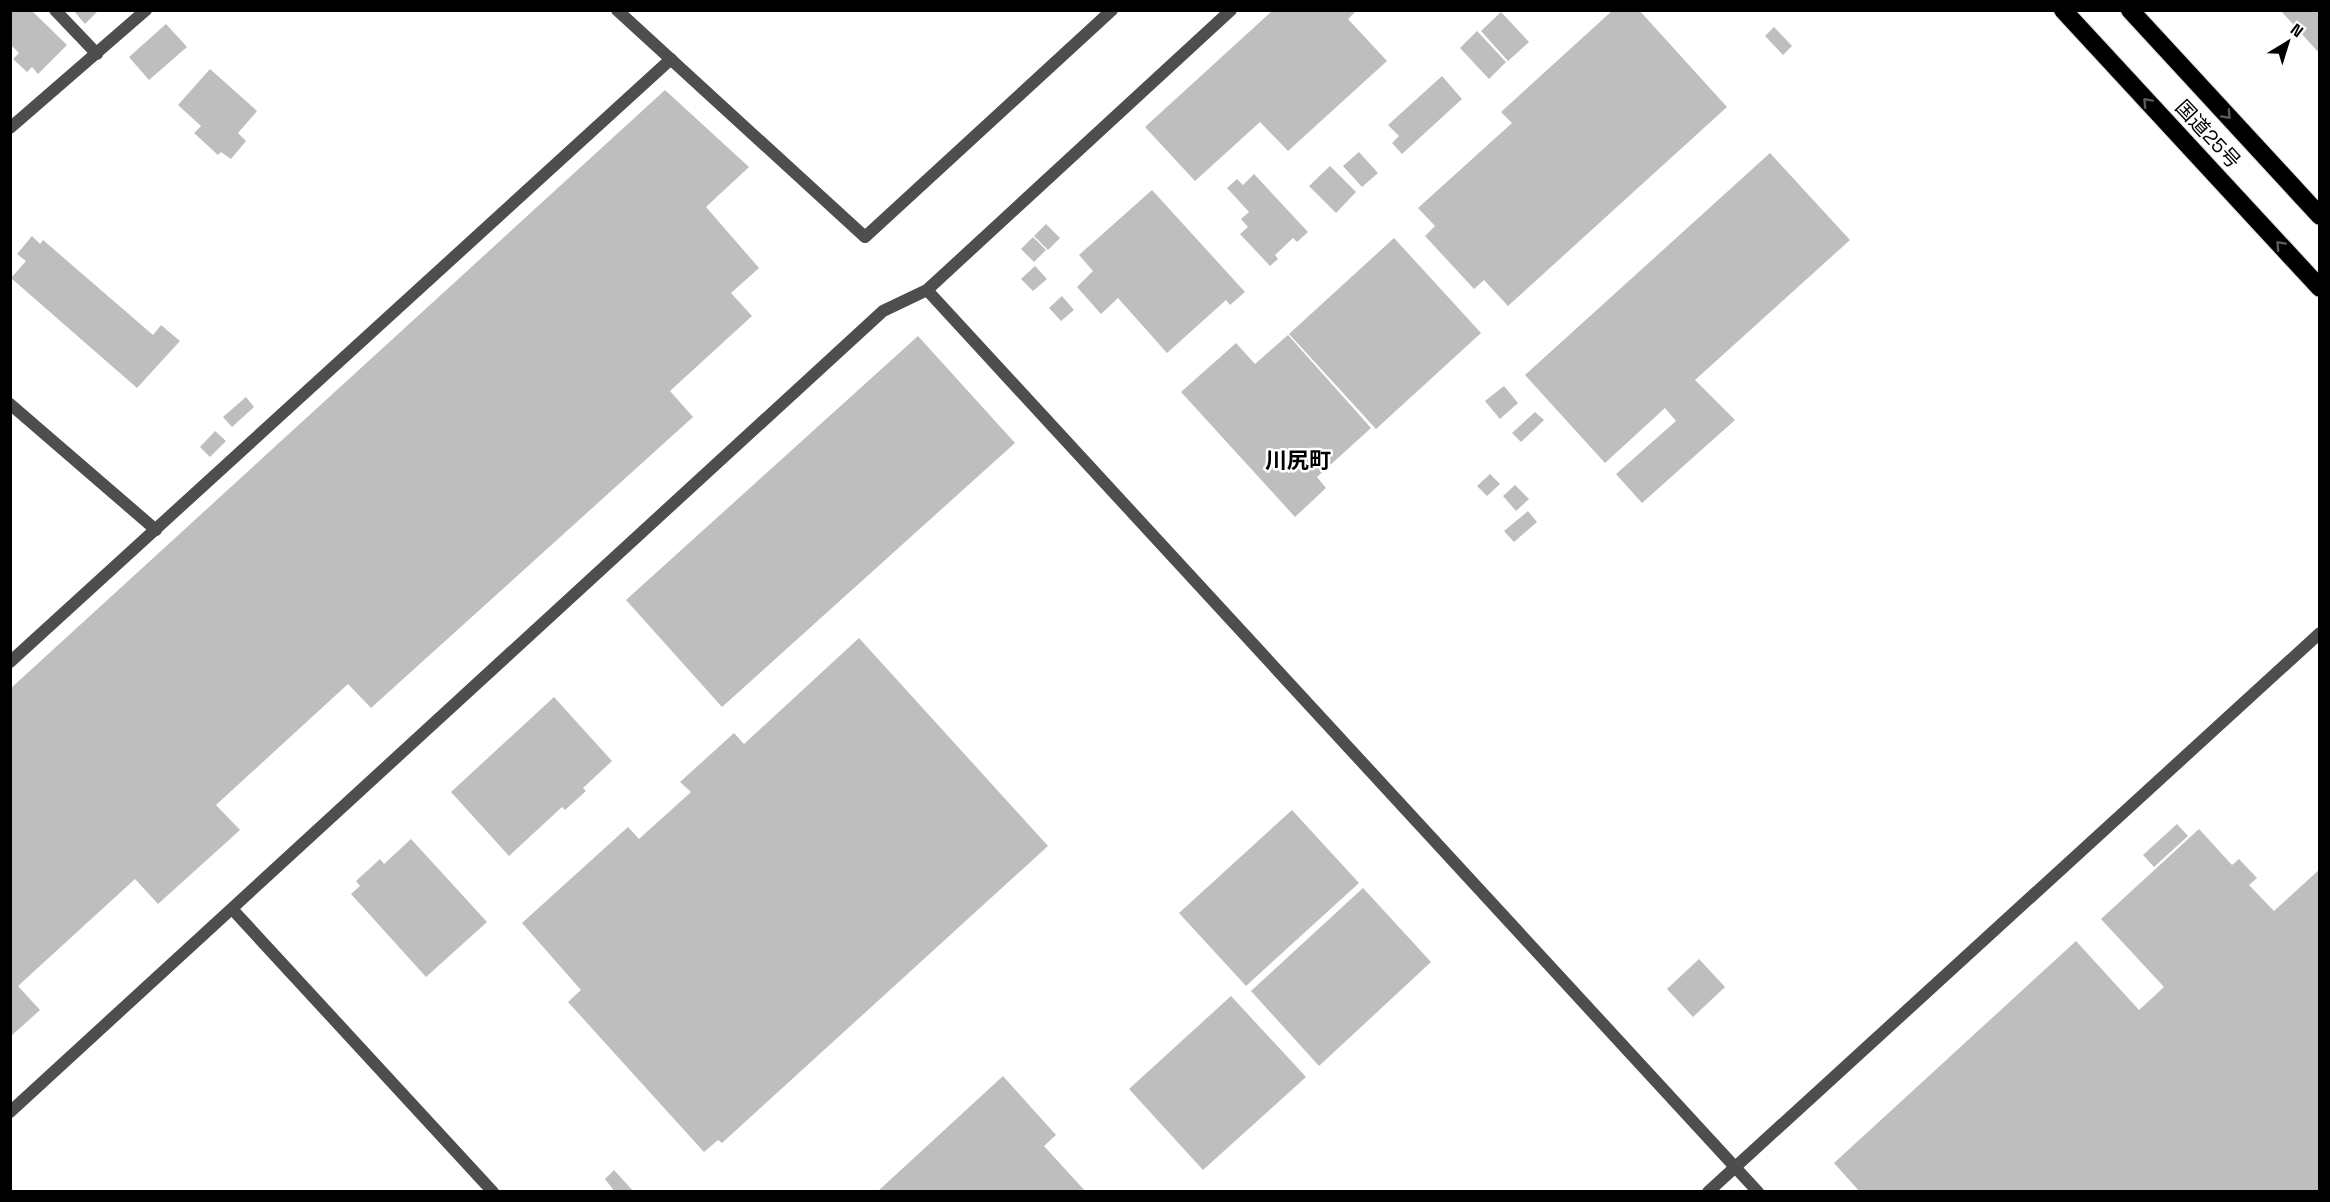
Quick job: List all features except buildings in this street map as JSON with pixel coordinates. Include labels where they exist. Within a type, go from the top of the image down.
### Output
[{"type":"highway","name":"国道25号","points":[[2063,10],[2319,288]]},
{"type":"highway","name":"国道25号","points":[[2130,10],[2319,216]]},
{"type":"street","points":[[55,10],[97,54]]},
{"type":"street","points":[[10,128],[146,10]]},
{"type":"street","points":[[617,10],[865,237],[1112,10]]},
{"type":"street","points":[[10,1112],[884,311],[927,290],[1231,10]]},
{"type":"street","points":[[10,662],[671,59]]},
{"type":"street","points":[[927,290],[1758,1191]]},
{"type":"street","points":[[10,404],[156,530]]},
{"type":"street","points":[[1708,1191],[2319,633]]},
{"type":"street","points":[[233,910],[493,1191]]},
{"type":"district","name":"川尻町","points":[[1298,460]]}]
